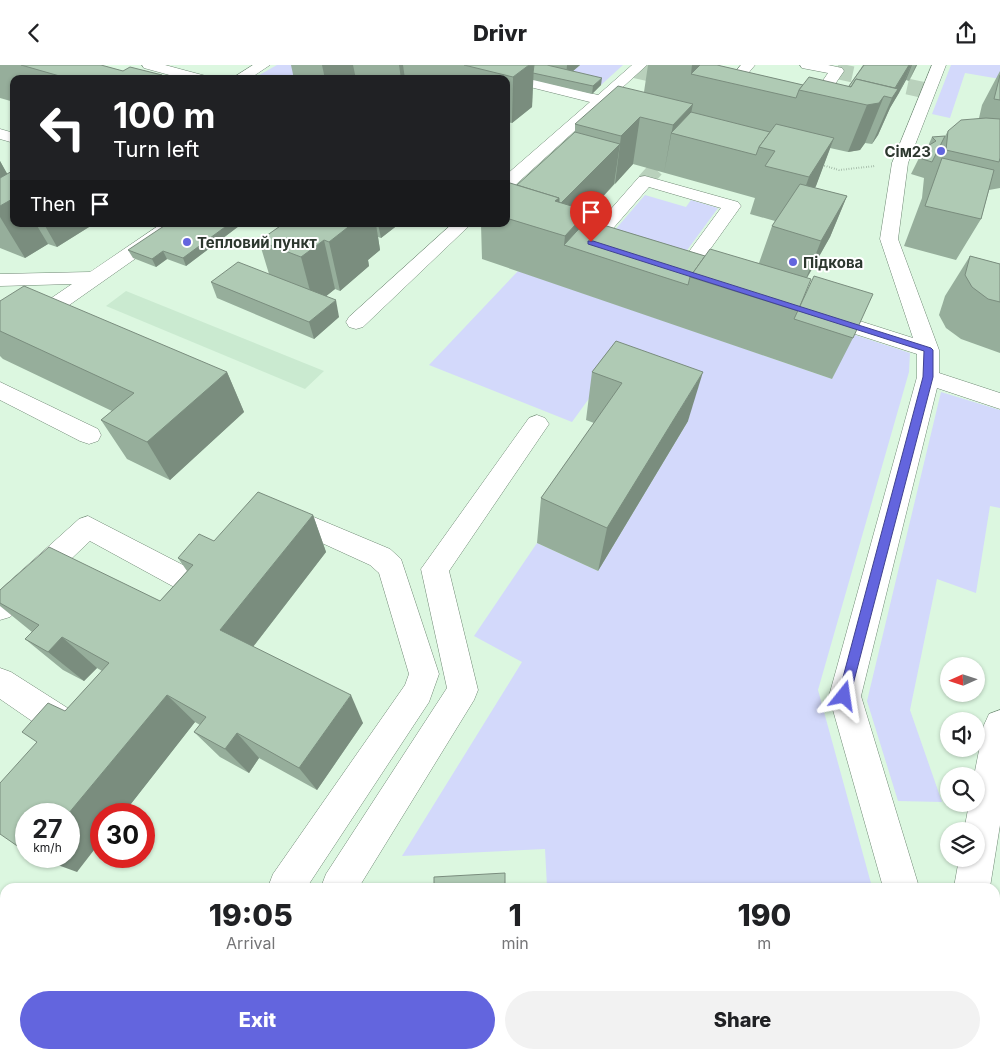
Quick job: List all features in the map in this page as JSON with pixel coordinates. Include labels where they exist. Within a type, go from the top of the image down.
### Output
[{"type":"street","points":[[149,65],[186,75]]},
{"type":"street","points":[[245,75],[263,65]]},
{"type":"street","points":[[457,65],[492,75]]},
{"type":"street","points":[[510,180],[601,106],[640,65]]},
{"type":"street","points":[[748,65],[727,90],[755,97]]},
{"type":"street","points":[[792,105],[811,109],[837,71],[807,65]]},
{"type":"street","points":[[900,883],[844,696],[928,377],[928,350],[889,239],[900,163],[939,65]]},
{"type":"street","points":[[510,80],[601,106]]},
{"type":"street","points":[[911,135],[929,139]]},
{"type":"street","points":[[515,155],[533,160]]},
{"type":"street","points":[[619,251],[591,242],[645,181],[732,206],[684,272]]},
{"type":"street","points":[[0,343],[169,227]]},
{"type":"street","points":[[356,321],[459,227]]},
{"type":"street","points":[[0,280],[95,278]]},
{"type":"street","points":[[806,311],[928,350]]},
{"type":"street","points":[[928,377],[1000,401]]},
{"type":"street","points":[[0,389],[89,435]]},
{"type":"street","points":[[342,883],[463,690],[435,569],[537,424]]},
{"type":"street","points":[[259,504],[380,557],[390,567],[424,673],[418,692],[289,883]]},
{"type":"street","points":[[0,607],[88,527],[186,580],[225,538]]},
{"type":"street","points":[[0,682],[66,725],[40,753]]},
{"type":"street","points":[[973,883],[1000,725]]},
{"type":"path","points":[[821,165],[839,170],[900,163]]},
{"type":"shaded area","points":[[277,65],[345,65],[319,75],[259,75]]},
{"type":"shaded area","points":[[580,65],[623,65],[601,85],[566,77]]},
{"type":"shaded area","points":[[951,65],[1000,65],[1000,79],[965,73],[950,118],[932,114]]},
{"type":"shaded area","points":[[645,195],[686,207],[691,200],[718,208],[685,253],[614,231]]},
{"type":"shaded area","points":[[518,271],[832,379],[852,334],[910,353],[909,372],[818,690],[871,883],[547,883],[545,849],[402,856],[522,662],[474,636],[537,543],[598,571],[688,421],[598,386],[572,422],[429,365]]},
{"type":"shaded area","points":[[126,291],[324,371],[305,389],[106,306]]},
{"type":"shaded area","points":[[941,392],[1000,410],[1000,508],[990,506],[976,593],[937,579],[910,710],[940,796],[940,802],[898,801],[867,701]]},
{"type":"building","points":[[21,65],[101,65],[123,71],[130,67],[162,75],[56,75]]},
{"type":"building","points":[[464,65],[529,65],[513,77]]},
{"type":"building","points":[[534,65],[547,65],[602,78],[593,86],[533,73]]},
{"type":"building","points":[[700,65],[717,65],[803,85],[796,98],[691,74]]},
{"type":"building","points":[[864,65],[909,65],[895,88],[856,79],[851,87],[849,86]]},
{"type":"building","points":[[1000,75],[1000,100],[994,99]]},
{"type":"building","points":[[809,77],[851,87],[856,79],[898,89],[892,98],[884,96],[879,103],[867,105],[799,90]]},
{"type":"building","points":[[618,86],[693,104],[673,125],[640,117],[621,136],[575,124]]},
{"type":"building","points":[[691,112],[770,132],[759,147],[756,155],[671,133]]},
{"type":"building","points":[[1000,119],[999,162],[946,150],[948,131],[961,120]]},
{"type":"building","points":[[776,124],[834,138],[809,177],[765,166],[775,151],[759,147]]},
{"type":"building","points":[[575,132],[620,144],[561,203],[559,203],[559,198],[517,185]]},
{"type":"building","points":[[945,136],[932,162],[919,158],[926,147],[936,141],[932,137]]},
{"type":"building","points":[[942,158],[994,170],[981,219],[925,206]]},
{"type":"building","points":[[10,172],[10,200],[0,206],[0,178]]},
{"type":"building","points":[[510,183],[559,198],[555,201],[588,211],[565,236],[510,219]]},
{"type":"building","points":[[800,184],[847,196],[821,241],[772,226]]},
{"type":"building","points":[[587,220],[705,256],[690,277],[688,285],[564,245]]},
{"type":"building","points":[[162,227],[225,227],[183,258],[163,251],[152,259],[128,250]]},
{"type":"building","points":[[279,227],[348,227],[329,242],[324,240],[301,257],[259,241]]},
{"type":"building","points":[[710,249],[811,279],[798,311],[690,277]]},
{"type":"building","points":[[970,256],[1000,264],[1000,302],[988,299],[972,287],[965,275]]},
{"type":"building","points":[[238,262],[336,300],[309,322],[211,282]]},
{"type":"building","points":[[814,276],[873,294],[853,338],[794,319]]},
{"type":"building","points":[[24,286],[227,372],[147,442],[101,420],[134,393],[0,331],[0,301]]},
{"type":"building","points":[[616,341],[703,372],[607,528],[541,498],[622,383],[592,372]]},
{"type":"building","points":[[258,492],[313,515],[220,630],[351,695],[299,768],[237,733],[225,749],[194,732],[206,717],[167,695],[77,803],[15,803],[15,844],[0,834],[0,783],[37,742],[22,732],[48,703],[65,711],[109,663],[62,637],[48,652],[25,639],[39,625],[0,603],[0,590],[49,547],[160,601],[193,565],[178,558],[199,534],[214,541]]},
{"type":"building","points":[[505,873],[505,883],[434,883],[434,877]]},
{"type":"tunnel","points":[[634,70],[684,81]]},
{"type":"tunnel","points":[[837,71],[928,91]]},
{"type":"tunnel","points":[[645,181],[680,142]]},
{"type":"place","name":"Сім23","points":[[941,151]]},
{"type":"place","name":"Тепловий пункт","points":[[187,242]]},
{"type":"place","name":"Підкова","points":[[793,262]]},
{"type":"route","points":[[591,242],[928,350],[928,377],[844,696]]}]
